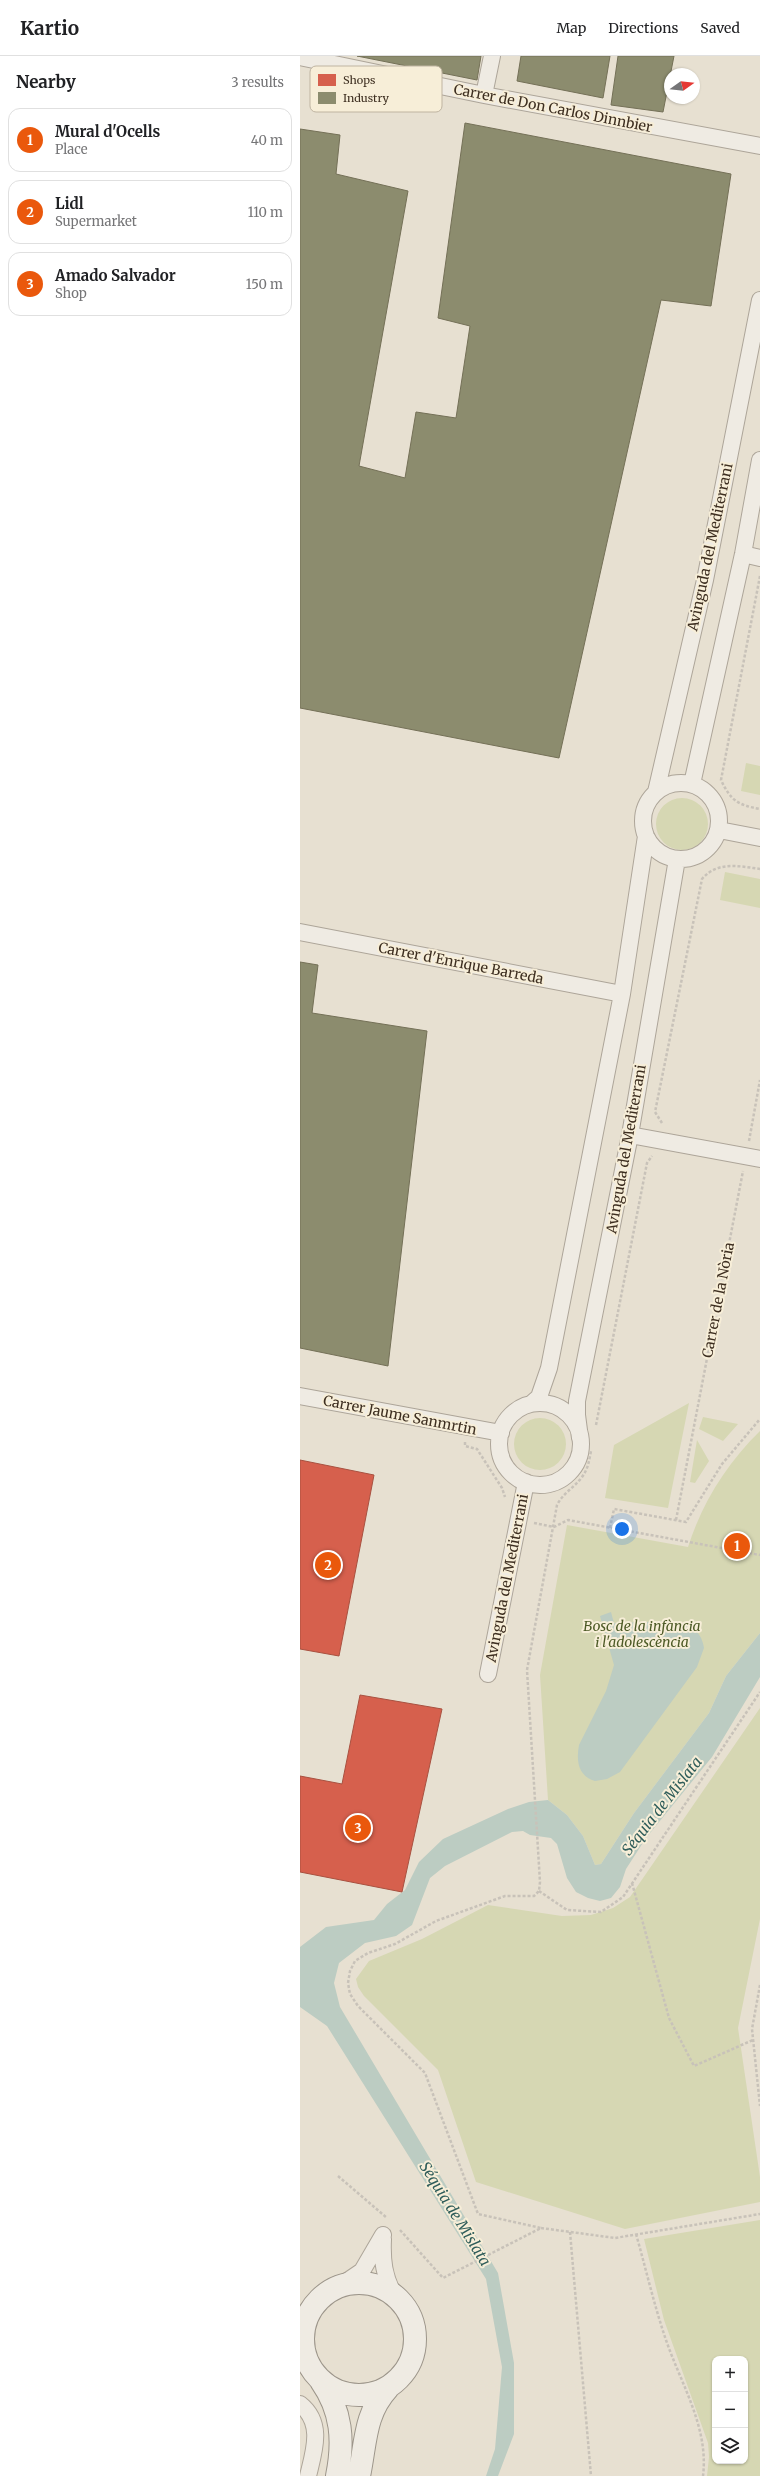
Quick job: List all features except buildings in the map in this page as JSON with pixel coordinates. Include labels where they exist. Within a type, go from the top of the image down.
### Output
[{"type":"street","points":[[484,95],[492,56]]},
{"type":"street","name":"Carrer de Don Carlos Dinnbier","points":[[300,57],[344,66]]},
{"type":"street","name":"Carrer de Don Carlos Dinnbier","points":[[442,86],[760,146]]},
{"type":"street","name":"Avinguda del Mediterrani","points":[[656,792],[705,580],[760,300]]},
{"type":"street","points":[[692,784],[743,554],[760,460]]},
{"type":"street","points":[[743,554],[760,558]]},
{"type":"street","points":[[677,783],[692,784],[702,789],[717,807],[719,830],[710,847],[703,853],[695,857],[677,859],[657,851],[646,836],[643,824],[644,812],[656,792],[677,783]]},
{"type":"street","points":[[719,830],[760,838]]},
{"type":"street","points":[[531,1404],[551,1405],[568,1414],[586,1441],[580,1450],[577,1461],[561,1479],[550,1484],[538,1485],[526,1482],[511,1472],[501,1457],[501,1433],[512,1414],[531,1404],[539,1397],[549,1368],[622,994],[646,836]]},
{"type":"street","name":"Avinguda del Mediterrani","points":[[586,1441],[577,1414],[578,1401],[630,1135],[677,859]]},
{"type":"street","name":"Carrer d'Enrique Barreda","points":[[300,932],[622,994]]},
{"type":"street","points":[[630,1135],[753,1158]]},
{"type":"street","name":"Carrer Jaume Sanmrtin","points":[[300,1396],[501,1433]]},
{"type":"street","name":"Avinguda del Mediterrani","points":[[488,1674],[526,1482]]},
{"type":"street","points":[[300,2316],[332,2291],[362,2271],[383,2235],[382,2259],[385,2279],[394,2295],[407,2309],[414,2326],[416,2344],[411,2361],[402,2376],[376,2400],[371,2414],[359,2476]]},
{"type":"street","points":[[337,2475],[342,2434],[332,2397],[308,2359],[304,2347],[304,2328],[311,2310],[332,2291],[365,2284],[377,2286],[394,2295]]},
{"type":"street","points":[[300,2364],[321,2381],[336,2390],[354,2395],[371,2394],[388,2388]]},
{"type":"street","points":[[303,2407],[316,2435],[308,2476]]},
{"type":"path","points":[[760,576],[721,780],[734,801],[742,806],[760,809]]},
{"type":"path","points":[[595,1430],[647,1163],[658,1149],[660,1140],[662,1124],[655,1112],[702,879],[706,874],[722,866],[732,865],[760,869]]},
{"type":"path","name":"Carrer de la Nòria","points":[[676,1520],[753,1158],[760,1080]]},
{"type":"path","points":[[610,1528],[614,1509],[686,1522],[722,1464],[760,1419]]},
{"type":"path","points":[[468,1428],[465,1446],[477,1448],[502,1488],[505,1498],[503,1517],[554,1527],[568,1520],[760,1555]]},
{"type":"path","points":[[586,1441],[588,1468],[581,1478],[560,1498],[527,1670],[539,1854],[539,1891],[534,1896],[505,1896],[436,1921],[395,1944],[368,1953],[355,1960],[350,1971],[348,1983],[350,1994],[358,2006],[425,2073],[478,2214],[541,2228],[615,2238],[760,2214]]},
{"type":"path","points":[[539,1891],[567,1910],[601,1912],[622,1897],[760,1692]]},
{"type":"path","points":[[632,1883],[670,2018],[694,2066],[753,2040]]},
{"type":"path","points":[[760,1985],[752,2029],[760,2106]]},
{"type":"path","points":[[443,2278],[506,2248],[541,2228]]},
{"type":"path","points":[[570,2232],[591,2476]]},
{"type":"path","points":[[636,2234],[666,2339],[698,2424],[705,2457],[703,2476]]},
{"type":"green space","points":[[746,763],[760,766],[760,795],[741,791]]},
{"type":"green space","points":[[682,798],[696,802],[704,810],[708,824],[704,838],[696,846],[682,850],[668,846],[660,838],[656,824],[660,810],[668,802]]},
{"type":"green space","points":[[725,872],[760,879],[760,908],[720,900]]},
{"type":"green space","points":[[689,1403],[668,1508],[605,1498],[614,1445]]},
{"type":"green space","points":[[703,1417],[738,1424],[723,1441],[699,1429]]},
{"type":"green space","points":[[540,1418],[550,1420],[558,1426],[564,1434],[566,1444],[564,1454],[558,1462],[550,1468],[540,1470],[530,1468],[522,1462],[516,1454],[514,1444],[516,1434],[522,1426],[530,1420]]},
{"type":"green space","name":"Bosc de la infància i l'adolescència","points":[[760,1431],[760,1633],[726,1676],[709,1713],[634,1813],[601,1864],[595,1865],[583,1836],[567,1815],[548,1800],[540,1675],[567,1525],[688,1547],[708,1499],[717,1484],[737,1456]]},
{"type":"green space","points":[[697,1440],[709,1461],[695,1483],[690,1482]]},
{"type":"green space","points":[[760,1708],[760,1919],[738,2028],[760,2177],[760,2202],[625,2229],[476,2182],[438,2070],[364,1996],[358,1987],[356,1979],[369,1961],[422,1939],[488,1905],[562,1916],[591,1915],[613,1908],[630,1897]]},
{"type":"green space","points":[[760,2220],[760,2476],[707,2476],[709,2457],[708,2443],[664,2320],[644,2239]]},
{"type":"water","points":[[611,1612],[614,1623],[676,1621],[695,1630],[703,1642],[704,1648],[697,1667],[620,1772],[607,1779],[595,1781],[589,1779],[582,1772],[578,1762],[578,1751],[579,1745],[606,1691],[614,1665],[600,1616]]},
{"type":"water","name":"Séquia de Mislata","points":[[760,1633],[760,1677],[712,1757],[646,1838],[626,1869],[620,1887],[611,1898],[600,1901],[588,1898],[576,1892],[567,1878],[557,1844],[551,1838],[530,1835],[523,1831],[512,1832],[445,1866],[430,1878],[412,1925],[396,1936],[365,1943],[339,1963],[334,1983],[340,2007],[498,2273],[514,2363],[514,2434],[498,2476],[486,2476],[495,2449],[502,2367],[486,2279],[327,2026],[300,2007],[300,1947],[326,1927],[374,1920],[387,1904],[405,1890],[419,1862],[443,1839],[508,1809],[529,1802],[548,1800],[567,1815],[583,1836],[595,1865],[601,1864],[634,1813],[709,1713],[726,1676]]},
{"type":"place","name":"Mural d'Ocells","points":[[737,1546]]},
{"type":"place","name":"Lidl","points":[[328,1565]]},
{"type":"place","name":"Amado Salvador","points":[[358,1828]]}]
